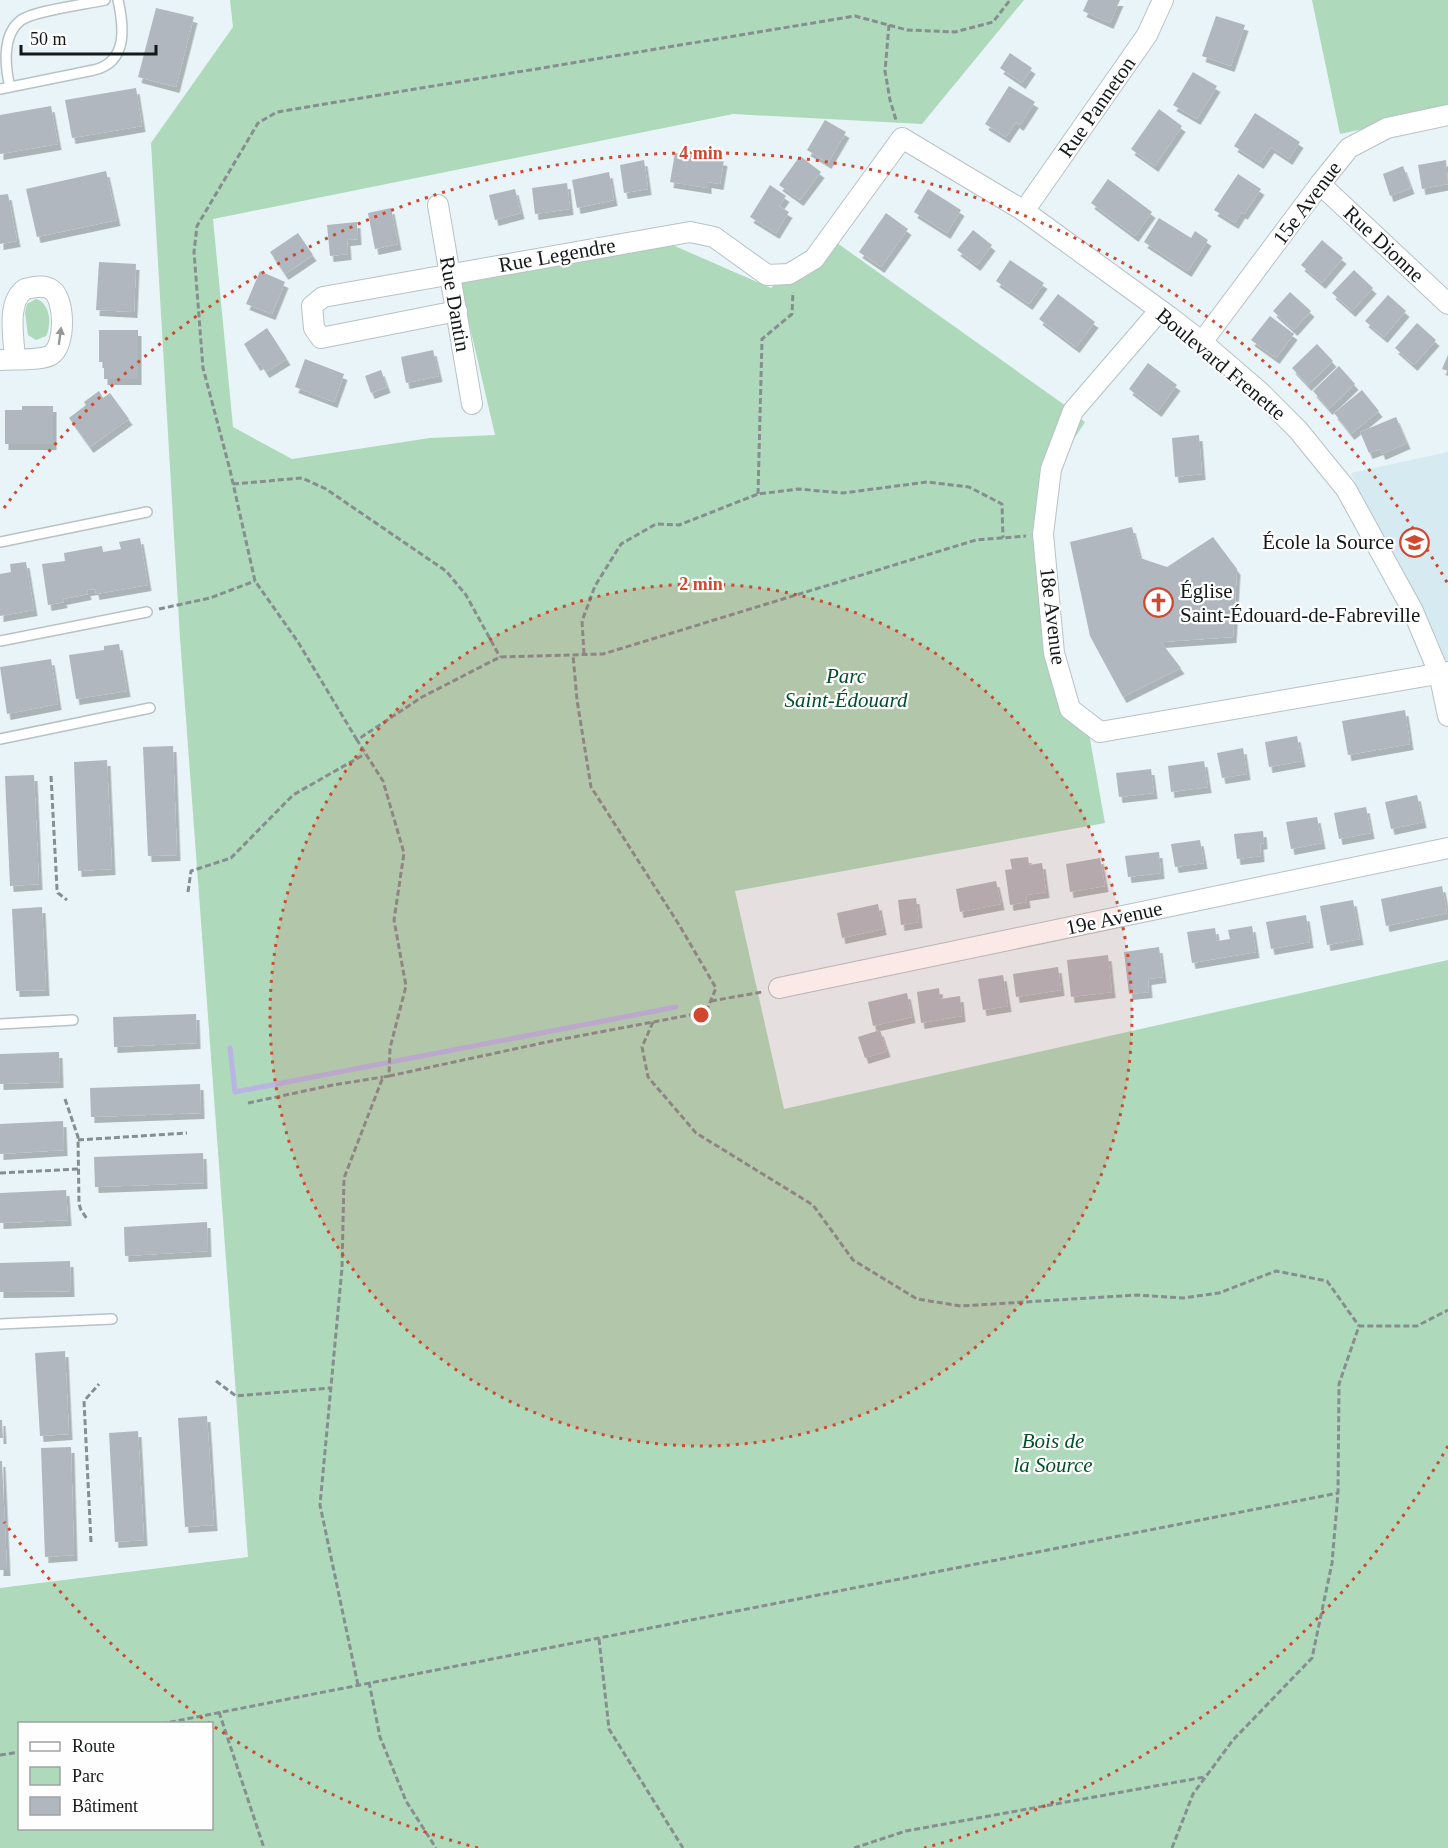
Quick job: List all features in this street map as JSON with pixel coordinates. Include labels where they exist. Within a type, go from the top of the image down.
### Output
[{"type":"street","name":"Rue Panneton","points":[[1024,211],[1147,35],[1163,0]]},
{"type":"street","name":"15e Avenue","points":[[1202,342],[1349,148],[1387,128],[1448,115]]},
{"type":"street","name":"Boulevard Frenette","points":[[902,138],[1024,211],[1160,310],[1202,342],[1259,391],[1298,430],[1346,489],[1413,611],[1443,673],[1448,716]]},
{"type":"street","points":[[789,274],[814,259],[902,138]]},
{"type":"street","name":"Rue Dionne","points":[[1320,184],[1448,304]]},
{"type":"street","name":"Rue Dantin","points":[[438,205],[472,404]]},
{"type":"street","name":"Rue Legendre","points":[[457,311],[321,338],[314,328],[312,306],[323,297],[690,232],[714,237],[767,275],[789,274]]},
{"type":"street","name":"18e Avenue","points":[[1160,310],[1073,411],[1051,469],[1043,534],[1054,653],[1070,709],[1100,732],[1443,673]]},
{"type":"street","name":"19e Avenue","points":[[779,988],[1448,848]]},
{"type":"lane","points":[[105,0],[31,15],[18,22],[10,36],[6,54],[5,88],[94,70],[108,65],[117,52],[123,31],[118,0]]},
{"type":"lane","points":[[0,542],[147,512]]},
{"type":"lane","points":[[0,640],[147,612]]},
{"type":"lane","points":[[0,739],[150,708]]},
{"type":"lane","points":[[0,1024],[73,1020]]},
{"type":"lane","points":[[0,1324],[112,1319]]},
{"type":"path","points":[[889,25],[885,71],[890,100],[902,138]]},
{"type":"path","points":[[758,494],[762,339],[792,314],[794,288],[789,274]]},
{"type":"path","points":[[233,484],[302,478],[326,489],[446,571],[466,595],[500,657]]},
{"type":"path","points":[[584,654],[582,621],[594,586],[621,544],[656,524],[679,525],[758,494],[798,489],[843,493],[927,483],[969,487],[1002,504],[1004,538]]},
{"type":"path","points":[[389,1076],[390,1052],[406,986],[394,920],[404,853],[383,781],[357,740],[422,697],[500,657],[603,654],[976,540],[1043,534]]},
{"type":"path","points":[[147,612],[210,598],[255,581]]},
{"type":"path","points":[[248,1103],[389,1076],[444,1062],[706,1012],[716,988],[678,923],[591,787],[577,700],[573,655]]},
{"type":"path","points":[[189,892],[191,871],[231,858],[293,795],[365,754]]},
{"type":"path","points":[[51,776],[57,889],[58,893],[67,900]]},
{"type":"path","points":[[711,1000],[779,988]]},
{"type":"path","points":[[653,1022],[642,1047],[648,1077],[696,1133],[813,1205],[853,1260],[916,1299],[961,1306],[1137,1296],[1183,1298],[1219,1293],[1276,1270],[1327,1281],[1359,1326]]},
{"type":"path","points":[[358,1685],[320,1505],[342,1268],[344,1178],[383,1077]]},
{"type":"path","points":[[65,1099],[78,1140],[79,1204],[87,1218]]},
{"type":"path","points":[[78,1140],[187,1133]]},
{"type":"path","points":[[0,1173],[78,1169]]},
{"type":"path","points":[[1359,1326],[1417,1326],[1448,1310]]},
{"type":"path","points":[[1172,1848],[1193,1794],[1206,1776],[1233,1740],[1312,1658],[1332,1563],[1338,1493],[1339,1384],[1359,1326]]},
{"type":"path","points":[[216,1381],[236,1396],[330,1388]]},
{"type":"path","points":[[91,1542],[84,1401],[99,1384]]},
{"type":"path","points":[[171,1722],[1338,1493]]},
{"type":"path","points":[[599,1639],[609,1729],[683,1848]]},
{"type":"path","points":[[369,1682],[380,1737],[406,1801],[436,1848]]},
{"type":"path","points":[[219,1712],[264,1848]]},
{"type":"path","points":[[0,1755],[18,1752]]},
{"type":"path","points":[[854,1848],[906,1831],[1206,1776]]},
{"type":"shaded area","name":"École la Source","points":[[1448,452],[1448,672],[1413,611],[1351,473]]},
{"type":"green space","name":"Bois de la Source","points":[[230,0],[1024,0],[922,124],[733,114],[213,219],[233,427],[292,459],[430,438],[495,435],[466,310],[461,276],[654,237],[771,288],[830,238],[1073,411],[1072,413],[1085,422],[1057,465],[1050,544],[1058,694],[1088,728],[1105,823],[735,891],[784,1109],[1448,960],[1448,1848],[0,1848],[0,1588],[248,1557],[180,638],[151,143],[233,27]]},
{"type":"green space","points":[[1312,0],[1448,0],[1448,111],[1340,134]]},
{"type":"green space","points":[[36,299],[41,301],[47,309],[49,320],[46,336],[36,340],[28,335],[25,313],[27,304]]},
{"type":"building","points":[[1088,0],[1120,0],[1110,23],[1083,11]]},
{"type":"building","points":[[156,8],[194,17],[176,87],[138,77]]},
{"type":"building","points":[[1216,16],[1245,25],[1231,66],[1202,56]]},
{"type":"building","points":[[1010,53],[1032,68],[1022,83],[1000,68]]},
{"type":"building","points":[[1193,72],[1217,86],[1197,119],[1173,105]]},
{"type":"building","points":[[1009,86],[1035,102],[1020,125],[1016,122],[1006,137],[985,124]]},
{"type":"building","points":[[136,88],[142,126],[72,138],[65,100]]},
{"type":"building","points":[[51,106],[58,144],[0,154],[0,115]]},
{"type":"building","points":[[1159,109],[1182,126],[1155,166],[1131,149]]},
{"type":"building","points":[[1255,113],[1300,142],[1289,159],[1271,147],[1260,163],[1234,146]]},
{"type":"building","points":[[825,120],[846,132],[828,163],[807,150]]},
{"type":"building","points":[[675,153],[724,160],[720,184],[708,182],[708,188],[670,182]]},
{"type":"building","points":[[800,156],[821,172],[800,200],[779,185]]},
{"type":"building","points":[[644,160],[648,189],[624,193],[620,165]]},
{"type":"building","points":[[1446,160],[1448,184],[1422,189],[1418,165]]},
{"type":"building","points":[[1403,166],[1411,188],[1390,196],[1383,174]]},
{"type":"building","points":[[106,171],[117,220],[37,237],[26,189]]},
{"type":"building","points":[[609,172],[614,200],[577,208],[572,180]]},
{"type":"building","points":[[1238,174],[1261,189],[1235,223],[1214,210]]},
{"type":"building","points":[[1108,179],[1152,212],[1135,236],[1091,203]]},
{"type":"building","points":[[567,183],[570,209],[535,214],[532,188]]},
{"type":"building","points":[[770,185],[786,196],[779,206],[789,212],[776,233],[750,217]]},
{"type":"building","points":[[515,189],[521,213],[495,220],[489,195]]},
{"type":"building","points":[[928,189],[961,210],[947,233],[914,212]]},
{"type":"building","points":[[8,194],[17,241],[0,244],[0,195]]},
{"type":"building","points":[[391,208],[398,244],[375,249],[368,213]]},
{"type":"building","points":[[886,213],[908,229],[881,267],[859,252]]},
{"type":"building","points":[[1159,218],[1191,238],[1195,231],[1208,240],[1188,271],[1144,242]]},
{"type":"building","points":[[357,222],[358,239],[347,240],[348,254],[330,256],[327,225]]},
{"type":"building","points":[[973,230],[992,245],[977,265],[957,250]]},
{"type":"building","points":[[298,233],[313,255],[285,274],[270,252]]},
{"type":"building","points":[[1322,240],[1343,258],[1322,283],[1301,265]]},
{"type":"building","points":[[1010,260],[1044,283],[1029,304],[996,281]]},
{"type":"building","points":[[99,262],[136,264],[134,312],[96,310]]},
{"type":"building","points":[[1354,270],[1373,288],[1352,311],[1332,293]]},
{"type":"building","points":[[260,271],[285,282],[272,314],[246,304]]},
{"type":"building","points":[[1290,292],[1311,311],[1294,330],[1273,311]]},
{"type":"building","points":[[1058,294],[1095,322],[1076,347],[1039,319]]},
{"type":"building","points":[[1388,295],[1406,311],[1384,337],[1365,321]]},
{"type":"building","points":[[1270,316],[1294,334],[1276,358],[1251,340]]},
{"type":"building","points":[[1417,323],[1436,340],[1414,365],[1395,348]]},
{"type":"building","points":[[267,328],[287,359],[266,372],[260,363],[257,365],[244,344]]},
{"type":"building","points":[[99,330],[138,330],[138,379],[104,379],[104,362],[99,362]]},
{"type":"building","points":[[1317,344],[1333,361],[1308,385],[1292,368]]},
{"type":"building","points":[[433,350],[439,376],[406,383],[401,357]]},
{"type":"building","points":[[1448,355],[1448,371],[1442,369]]},
{"type":"building","points":[[305,359],[344,374],[334,402],[295,387]]},
{"type":"building","points":[[1148,363],[1177,385],[1158,411],[1129,389]]},
{"type":"building","points":[[1339,366],[1355,384],[1329,409],[1313,391]]},
{"type":"building","points":[[381,370],[387,387],[371,393],[365,376]]},
{"type":"building","points":[[1362,390],[1379,411],[1351,434],[1334,413]]},
{"type":"building","points":[[99,391],[103,398],[110,393],[129,419],[90,447],[69,418],[86,405],[84,402]]},
{"type":"building","points":[[22,406],[53,406],[53,444],[5,444],[5,410],[22,410]]},
{"type":"building","points":[[1396,417],[1407,443],[1382,454],[1380,449],[1369,453],[1360,432]]},
{"type":"building","points":[[1199,435],[1202,474],[1175,477],[1172,438]]},
{"type":"building","name":"Église Saint-Édouard-de-Fabreville","points":[[1132,527],[1140,558],[1167,567],[1213,537],[1237,569],[1233,637],[1161,642],[1181,668],[1123,697],[1090,636],[1070,542]]},
{"type":"building","points":[[140,538],[148,585],[96,594],[95,589],[87,590],[88,594],[63,599],[64,602],[48,605],[42,564],[65,561],[64,553],[102,546],[103,552],[121,549],[119,542]]},
{"type":"building","points":[[26,562],[34,610],[0,616],[0,574],[11,572],[10,564]]},
{"type":"building","points":[[119,644],[127,691],[76,699],[69,655],[104,650],[104,646]]},
{"type":"building","points":[[51,659],[58,704],[7,714],[0,667]]},
{"type":"building","points":[[1405,710],[1410,744],[1348,755],[1342,721]]},
{"type":"building","points":[[1297,736],[1302,761],[1269,767],[1265,742]]},
{"type":"building","points":[[173,746],[177,855],[148,856],[143,747]]},
{"type":"building","points":[[1243,748],[1247,774],[1222,778],[1217,753]]},
{"type":"building","points":[[107,760],[112,869],[78,871],[74,762]]},
{"type":"building","points":[[1204,761],[1208,787],[1171,792],[1168,766]]},
{"type":"building","points":[[1151,769],[1154,793],[1119,797],[1116,773]]},
{"type":"building","points":[[34,775],[39,884],[10,886],[5,776]]},
{"type":"building","points":[[1417,795],[1423,822],[1391,829],[1385,802]]},
{"type":"building","points":[[1366,807],[1371,833],[1339,839],[1334,813]]},
{"type":"building","points":[[1317,817],[1322,843],[1291,849],[1286,822]]},
{"type":"building","points":[[1263,831],[1264,843],[1260,844],[1261,856],[1237,859],[1234,834]]},
{"type":"building","points":[[1200,840],[1204,863],[1175,867],[1171,844]]},
{"type":"building","points":[[1159,852],[1161,873],[1128,877],[1125,856]]},
{"type":"building","points":[[1028,857],[1029,865],[1042,863],[1046,892],[1026,895],[1027,902],[1010,905],[1005,870],[1012,869],[1010,859]]},
{"type":"building","points":[[1100,858],[1105,886],[1070,892],[1066,864]]},
{"type":"building","points":[[996,881],[1001,904],[960,912],[956,889]]},
{"type":"building","points":[[1442,886],[1447,913],[1386,926],[1381,899]]},
{"type":"building","points":[[916,898],[919,922],[901,925],[898,900]]},
{"type":"building","points":[[1353,900],[1360,939],[1327,945],[1320,906]]},
{"type":"building","points":[[878,904],[883,929],[842,938],[837,913]]},
{"type":"building","points":[[42,907],[46,990],[16,991],[12,909]]},
{"type":"building","points":[[1306,915],[1310,942],[1271,949],[1266,922]]},
{"type":"building","points":[[1252,926],[1256,952],[1192,963],[1187,932],[1215,928],[1217,941],[1230,939],[1228,930]]},
{"type":"building","points":[[1159,947],[1163,977],[1148,979],[1149,992],[1129,994],[1124,952]]},
{"type":"building","points":[[1108,955],[1112,992],[1071,997],[1067,960]]},
{"type":"building","points":[[1058,967],[1061,990],[1016,997],[1013,974]]},
{"type":"building","points":[[1003,975],[1008,1006],[983,1010],[978,979]]},
{"type":"building","points":[[939,988],[940,999],[960,996],[962,1016],[921,1023],[917,992]]},
{"type":"building","points":[[907,993],[912,1017],[873,1026],[868,1002]]},
{"type":"building","points":[[196,1014],[197,1043],[114,1047],[113,1017]]},
{"type":"building","points":[[880,1030],[887,1051],[865,1058],[858,1037]]},
{"type":"building","points":[[59,1052],[60,1082],[0,1084],[0,1054]]},
{"type":"building","points":[[200,1084],[201,1113],[91,1117],[90,1088]]},
{"type":"building","points":[[63,1121],[64,1150],[0,1154],[0,1124]]},
{"type":"building","points":[[203,1153],[204,1183],[95,1187],[94,1157]]},
{"type":"building","points":[[66,1190],[68,1220],[0,1223],[0,1193]]},
{"type":"building","points":[[207,1222],[208,1251],[125,1256],[124,1227]]},
{"type":"building","points":[[70,1261],[71,1291],[0,1292],[0,1263]]},
{"type":"building","points":[[65,1351],[69,1434],[40,1436],[35,1353]]},
{"type":"building","points":[[207,1416],[214,1525],[185,1527],[178,1418]]},
{"type":"building","points":[[0,1420],[2,1420],[3,1438],[0,1438]]},
{"type":"building","points":[[138,1431],[144,1540],[115,1542],[109,1433]]},
{"type":"building","points":[[71,1447],[74,1555],[45,1557],[41,1448]]},
{"type":"building","points":[[0,1461],[2,1461],[7,1570],[0,1570]]},
{"type":"waterway","points":[[230,1048],[235,1092],[676,1007]]},
{"type":"place","name":"École la Source","points":[[1415,542]]},
{"type":"place","name":"Église Saint-Édouard-de-Fabreville","points":[[1159,603]]},
{"type":"park label","name":"Parc Saint-Édouard","points":[[846,688]]}]
